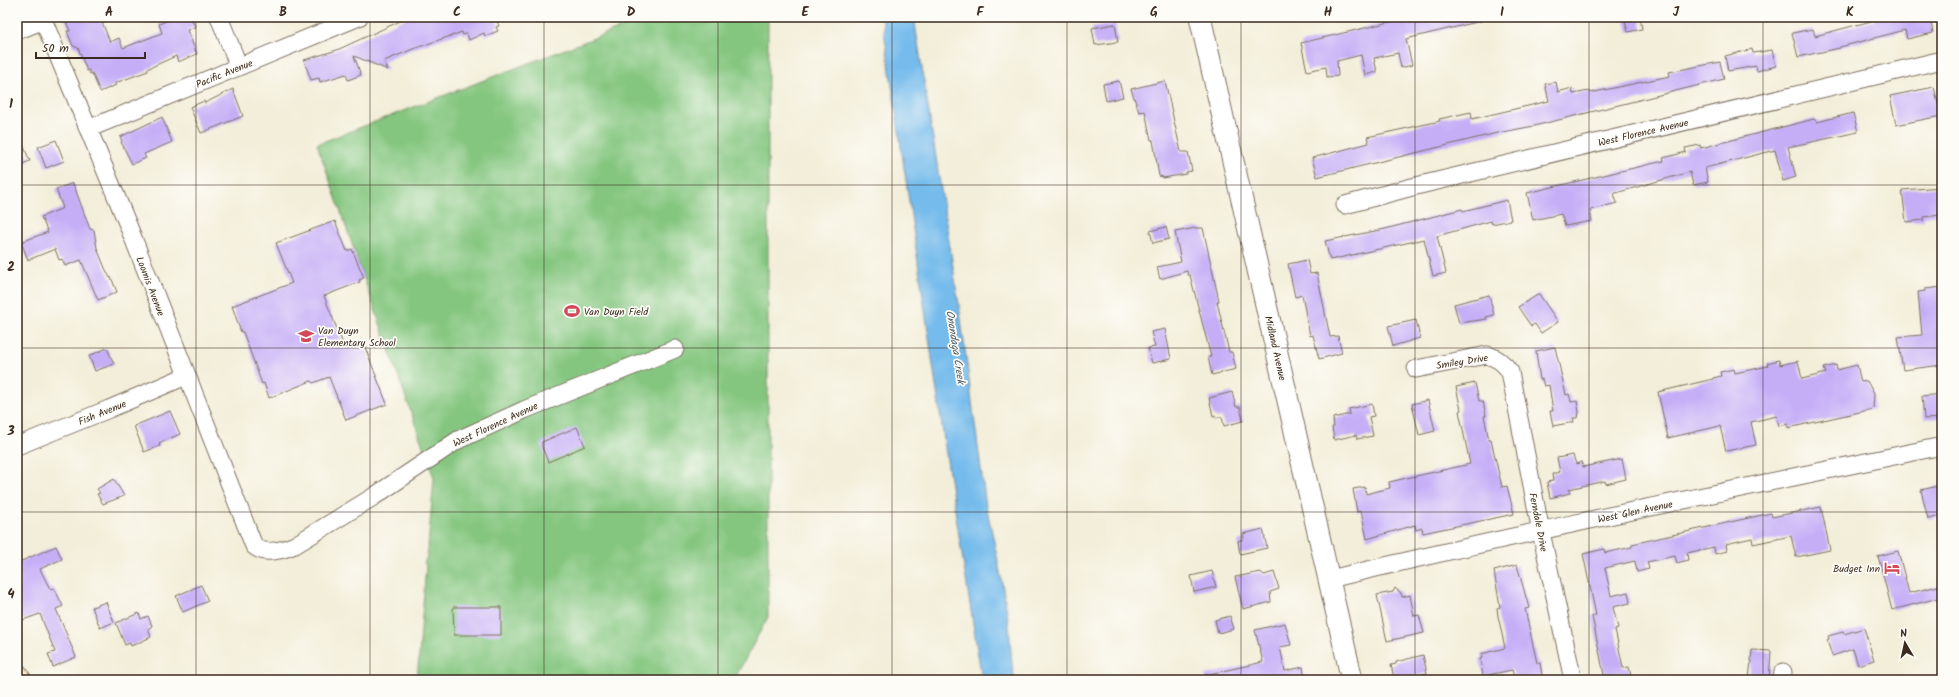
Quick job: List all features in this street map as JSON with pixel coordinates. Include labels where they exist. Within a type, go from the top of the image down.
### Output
[{"type":"main road","points":[[17,675],[20,680]]},
{"type":"street","points":[[219,17],[239,68]]},
{"type":"street","name":"Pacific Avenue","points":[[88,129],[239,68],[359,17]]},
{"type":"street","name":"Midland Avenue","points":[[1200,17],[1352,680]]},
{"type":"street","points":[[17,31],[43,19]]},
{"type":"street","name":"Loomis Avenue","points":[[43,19],[128,225],[254,546],[258,550],[263,551]]},
{"type":"street","name":"West Florence Avenue","points":[[1345,205],[1942,60]]},
{"type":"street","name":"West Florence Avenue","points":[[263,551],[284,549],[295,545],[373,497],[458,440],[524,410],[676,349]]},
{"type":"street","name":"Smiley Drive","points":[[1416,369],[1487,355],[1494,357],[1505,364]]},
{"type":"street","name":"Ferndale Drive","points":[[1505,364],[1510,372],[1541,532],[1573,680]]},
{"type":"street","name":"Fish Avenue","points":[[17,446],[186,376]]},
{"type":"street","name":"West Glen Avenue","points":[[1330,579],[1403,561],[1942,446]]},
{"type":"green space","name":"Van Duyn Field","points":[[649,17],[768,17],[768,617],[734,680],[417,680],[426,565],[424,563],[427,557],[434,478],[317,144]]},
{"type":"water","name":"Onondaga Creek","points":[[882,17],[914,17],[959,305],[986,506],[1006,604],[1015,680],[982,680],[946,454]]},
{"type":"building","points":[[64,17],[100,17],[110,42],[119,38],[123,48],[162,33],[159,24],[175,17],[191,17],[195,27],[187,30],[197,54],[178,62],[176,56],[147,69],[148,71],[115,83],[116,85],[100,92],[92,73],[90,74],[89,70],[87,71],[78,48],[73,46],[67,31],[70,31]]},
{"type":"building","points":[[409,17],[495,17],[499,26],[496,27],[498,31],[485,36],[484,33],[469,40],[467,33],[463,35],[462,32],[413,49],[384,61],[388,70],[354,56],[361,75],[348,80],[346,74],[320,82],[319,78],[311,80],[304,60],[337,50]]},
{"type":"building","points":[[1411,17],[1481,17],[1481,21],[1406,39],[1412,65],[1401,68],[1398,53],[1374,58],[1377,72],[1365,75],[1361,55],[1337,61],[1338,76],[1327,77],[1326,67],[1307,71],[1301,43]]},
{"type":"building","points":[[1624,17],[1640,17],[1642,29],[1628,32]]},
{"type":"building","points":[[1874,17],[1930,17],[1933,33],[1907,39],[1905,30],[1840,48],[1798,57],[1792,33],[1813,29],[1815,36],[1875,20]]},
{"type":"building","points":[[1115,24],[1118,42],[1095,45],[1092,28]]},
{"type":"building","points":[[1752,49],[1753,53],[1772,50],[1776,66],[1757,71],[1756,66],[1728,71],[1725,56]]},
{"type":"building","points":[[1720,62],[1724,79],[1534,126],[1497,133],[1317,177],[1312,158],[1369,143],[1367,137],[1440,121],[1439,119],[1471,112],[1472,119],[1549,101],[1545,84],[1556,82],[1558,92],[1572,88],[1573,94],[1589,91],[1590,93],[1670,76],[1669,72]]},
{"type":"building","points":[[1119,81],[1123,97],[1106,101],[1103,84]]},
{"type":"building","points":[[1165,81],[1181,152],[1188,152],[1192,171],[1186,172],[1186,174],[1163,178],[1159,176],[1153,140],[1151,140],[1145,111],[1139,112],[1131,89]]},
{"type":"building","points":[[1934,87],[1941,116],[1896,125],[1890,96]]},
{"type":"building","points":[[233,89],[243,116],[201,133],[190,107],[204,101],[205,103]]},
{"type":"building","points":[[1853,113],[1858,132],[1788,147],[1796,177],[1783,181],[1775,150],[1705,168],[1708,182],[1693,185],[1690,172],[1616,193],[1614,194],[1617,203],[1590,210],[1592,221],[1565,226],[1561,214],[1533,220],[1527,193],[1664,161],[1663,158],[1686,152],[1685,148],[1700,145],[1701,148],[1814,119],[1817,122]]},
{"type":"building","points":[[162,117],[172,142],[144,154],[146,158],[132,164],[120,137]]},
{"type":"building","points":[[17,131],[30,161],[17,166]]},
{"type":"building","points":[[56,140],[64,161],[46,168],[38,147]]},
{"type":"building","points":[[73,183],[90,229],[94,230],[97,248],[105,268],[110,278],[111,277],[117,292],[98,300],[81,260],[65,266],[62,259],[59,260],[55,249],[28,260],[21,242],[48,232],[41,217],[63,208],[56,189]]},
{"type":"building","points":[[1942,187],[1941,215],[1924,217],[1924,220],[1906,222],[1902,190]]},
{"type":"building","points":[[1507,200],[1511,220],[1492,224],[1491,221],[1437,236],[1446,273],[1433,276],[1424,239],[1330,260],[1325,241],[1385,229],[1462,209],[1463,211]]},
{"type":"building","points":[[335,221],[347,251],[352,249],[364,278],[359,280],[360,282],[324,296],[345,349],[363,342],[387,404],[346,420],[329,377],[313,383],[311,381],[269,398],[264,383],[262,384],[243,332],[241,332],[232,306],[292,283],[276,243]]},
{"type":"building","points":[[1166,227],[1169,239],[1153,243],[1150,231]]},
{"type":"building","points":[[1203,228],[1219,301],[1217,302],[1229,352],[1232,352],[1236,369],[1212,375],[1208,357],[1211,357],[1190,275],[1188,275],[1187,271],[1160,279],[1157,267],[1181,262],[1175,232]]},
{"type":"building","points":[[1307,260],[1310,274],[1317,273],[1330,337],[1338,336],[1342,353],[1319,359],[1313,335],[1310,336],[1302,295],[1295,297],[1288,264]]},
{"type":"building","points":[[1942,287],[1942,365],[1903,370],[1898,337],[1922,335],[1918,292],[1925,291],[1925,289]]},
{"type":"building","points":[[1539,294],[1558,322],[1541,333],[1535,324],[1531,326],[1518,307]]},
{"type":"building","points":[[1489,295],[1494,315],[1486,317],[1487,319],[1459,323],[1454,304]]},
{"type":"building","points":[[1416,320],[1420,338],[1393,346],[1388,326]]},
{"type":"building","points":[[1165,329],[1171,359],[1152,363],[1148,348],[1155,347],[1151,332]]},
{"type":"building","points":[[1555,347],[1566,395],[1569,394],[1571,402],[1577,401],[1579,412],[1578,418],[1573,418],[1574,422],[1553,426],[1550,411],[1553,411],[1549,385],[1544,386],[1542,379],[1540,380],[1536,351]]},
{"type":"building","points":[[107,348],[114,364],[95,371],[89,356]]},
{"type":"building","points":[[1779,360],[1780,365],[1798,361],[1802,379],[1826,373],[1824,368],[1836,365],[1837,370],[1857,365],[1861,382],[1867,381],[1874,394],[1873,409],[1788,428],[1788,424],[1779,426],[1777,416],[1751,422],[1756,445],[1726,451],[1720,426],[1668,438],[1658,392],[1713,379],[1721,376],[1720,372],[1734,369],[1735,373],[1768,366],[1767,363]]},
{"type":"building","points":[[1475,383],[1479,401],[1483,401],[1486,416],[1484,416],[1489,440],[1491,440],[1502,487],[1507,486],[1514,514],[1423,533],[1422,528],[1416,530],[1415,525],[1367,539],[1361,511],[1357,512],[1353,489],[1365,487],[1366,494],[1390,488],[1389,482],[1470,464],[1459,411],[1461,410],[1456,387]]},
{"type":"building","points":[[1232,392],[1236,407],[1240,407],[1243,421],[1224,426],[1222,417],[1216,418],[1215,415],[1213,416],[1209,398]]},
{"type":"building","points":[[1942,394],[1942,418],[1924,419],[1922,396]]},
{"type":"building","points":[[1428,400],[1435,431],[1419,435],[1412,404]]},
{"type":"building","points":[[1372,404],[1374,416],[1369,417],[1373,436],[1357,439],[1356,435],[1334,440],[1332,427],[1334,427],[1333,418],[1350,414],[1349,409]]},
{"type":"building","points":[[170,411],[180,434],[159,443],[160,446],[144,452],[134,426]]},
{"type":"building","points":[[577,427],[585,446],[548,462],[542,447],[542,442]]},
{"type":"building","points":[[1573,455],[1576,464],[1582,462],[1583,467],[1622,459],[1626,479],[1606,484],[1605,481],[1569,489],[1570,493],[1550,498],[1547,482],[1553,481],[1552,474],[1560,472],[1557,458]]},
{"type":"building","points":[[114,479],[124,496],[103,504],[97,494],[100,493],[97,489]]},
{"type":"building","points":[[1942,485],[1942,516],[1928,519],[1921,490]]},
{"type":"building","points":[[1821,507],[1830,550],[1796,557],[1791,536],[1753,544],[1752,538],[1726,544],[1727,551],[1715,554],[1714,547],[1687,553],[1688,560],[1677,563],[1675,556],[1647,562],[1649,569],[1637,572],[1635,561],[1605,568],[1611,596],[1628,592],[1630,603],[1613,607],[1618,628],[1615,629],[1623,668],[1629,667],[1632,680],[1605,680],[1592,616],[1596,615],[1583,554],[1604,549],[1605,553],[1632,547],[1632,544],[1771,513],[1772,517]]},
{"type":"building","points":[[1263,529],[1267,548],[1240,554],[1238,541],[1244,539],[1243,534]]},
{"type":"building","points":[[56,546],[62,559],[40,569],[50,589],[54,588],[63,606],[56,609],[76,657],[53,667],[48,654],[55,652],[40,614],[23,620],[17,608],[17,563]]},
{"type":"building","name":"Budget Inn","points":[[1898,551],[1909,593],[1942,585],[1942,597],[1892,610],[1878,556]]},
{"type":"building","points":[[1517,565],[1529,608],[1525,609],[1537,663],[1540,663],[1542,675],[1538,676],[1538,679],[1515,680],[1512,670],[1483,676],[1480,659],[1482,658],[1481,654],[1505,648],[1498,616],[1497,608],[1500,607],[1494,571]]},
{"type":"building","points":[[1212,571],[1216,587],[1194,592],[1191,576]]},
{"type":"building","points":[[1261,572],[1264,575],[1274,572],[1279,589],[1270,592],[1271,602],[1243,609],[1235,577]]},
{"type":"building","points":[[201,585],[208,601],[183,612],[176,596]]},
{"type":"building","points":[[1395,588],[1401,593],[1402,597],[1410,595],[1414,616],[1419,615],[1424,633],[1387,641],[1377,595],[1393,592]]},
{"type":"building","points":[[106,602],[114,622],[100,628],[92,607]]},
{"type":"building","points":[[453,607],[501,607],[501,635],[454,635]]},
{"type":"building","points":[[139,613],[141,619],[148,616],[152,626],[148,629],[151,637],[131,646],[130,643],[125,645],[116,623]]},
{"type":"building","points":[[1230,616],[1234,629],[1218,633],[1215,620]]},
{"type":"building","points":[[1285,623],[1291,645],[1280,647],[1285,671],[1303,667],[1305,680],[1206,680],[1205,675],[1263,662],[1255,630]]},
{"type":"building","points":[[1864,628],[1874,660],[1858,665],[1853,649],[1832,656],[1827,640],[1829,639],[1828,636],[1843,632],[1844,634]]},
{"type":"building","points":[[1752,650],[1771,651],[1769,680],[1749,680]]},
{"type":"building","points":[[1423,655],[1427,673],[1400,680],[1399,677],[1394,678],[1391,665],[1396,664],[1396,662]]},
{"type":"place","name":"Van Duyn Field","points":[[572,311]]},
{"type":"place","name":"Van Duyn Elementary School","points":[[306,336]]},
{"type":"place","name":"Budget Inn","points":[[1892,568]]}]
